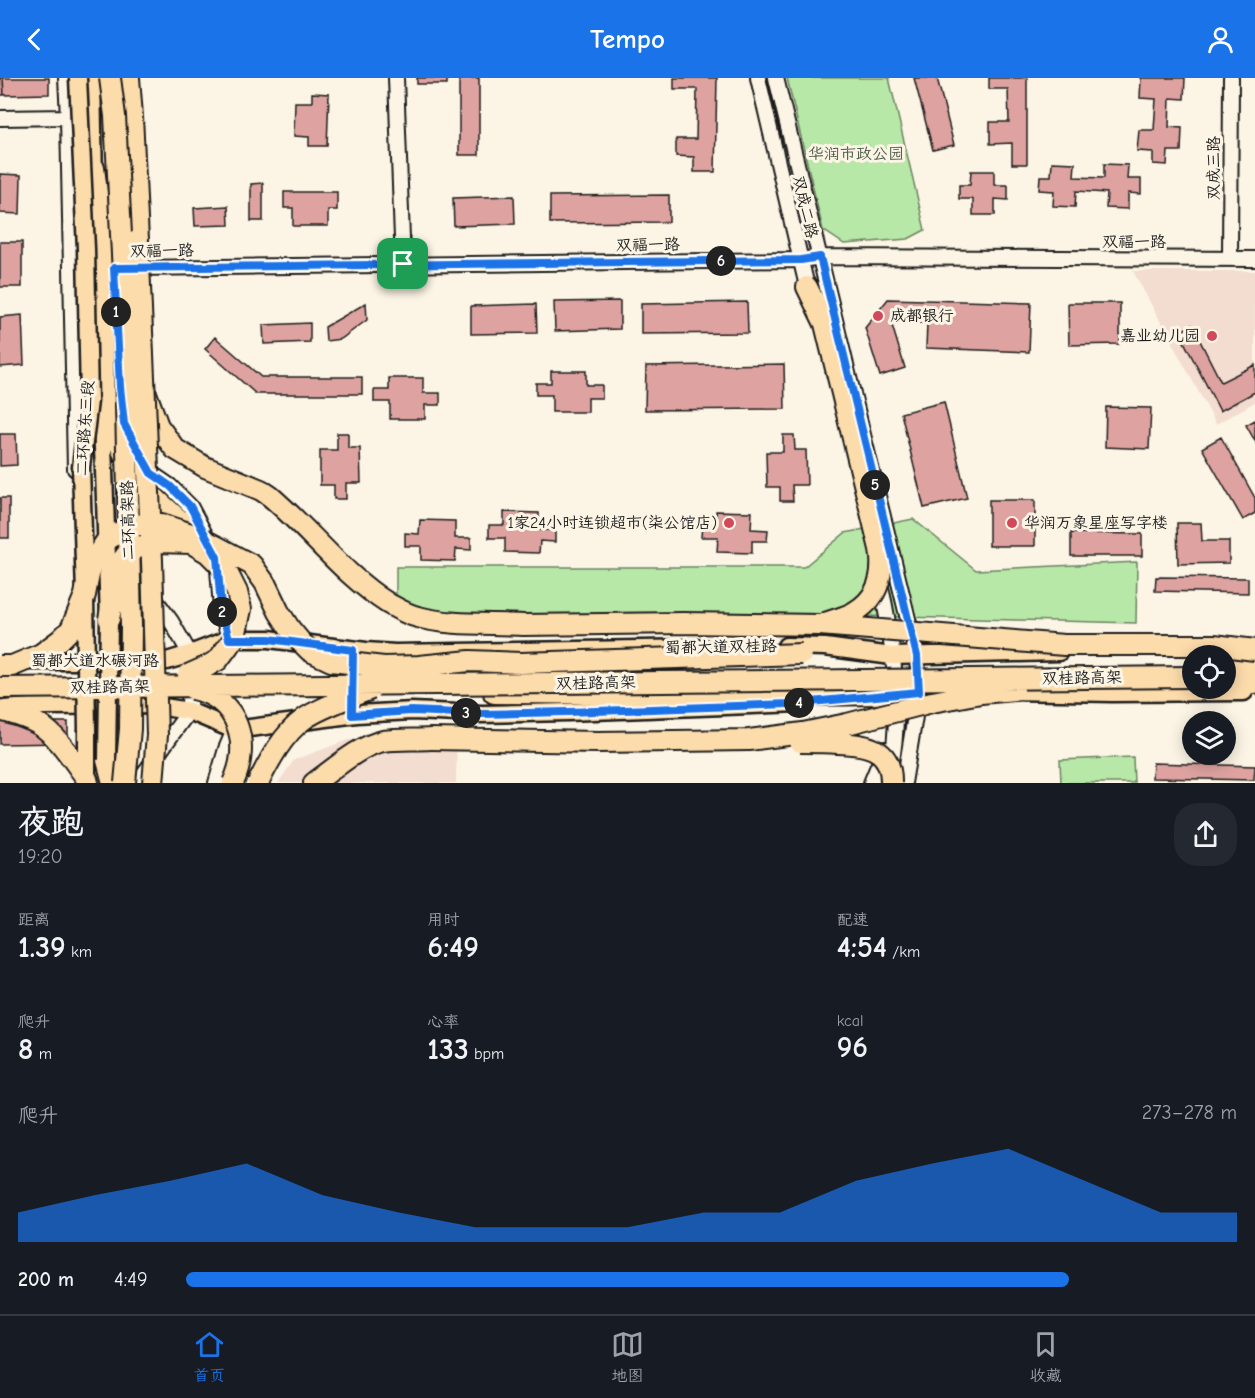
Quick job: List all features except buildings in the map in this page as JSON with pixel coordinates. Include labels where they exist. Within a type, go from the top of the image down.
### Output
[{"type":"highway","name":"二环高架路","points":[[112,78],[123,274],[130,625],[130,729],[125,783]]},
{"type":"highway","name":"二环高架路","points":[[129,78],[152,561],[157,735],[153,783]]},
{"type":"highway","points":[[94,168],[103,240],[116,435],[134,479],[197,536]]},
{"type":"highway","points":[[807,287],[825,324],[880,549],[882,570],[879,582],[867,603],[857,611],[820,625]]},
{"type":"highway","points":[[144,388],[158,426],[175,449],[205,467],[261,490],[270,496],[376,596],[415,617],[437,621],[523,625],[684,623],[820,625],[1064,645],[1214,645],[1255,648]]},
{"type":"highway","points":[[0,666],[12,666],[40,654],[60,640],[71,629],[85,596],[91,564],[107,540],[132,526],[151,523],[197,536],[252,565],[265,583],[290,629],[310,651],[331,661],[381,677],[440,692],[895,694]]},
{"type":"highway","points":[[109,618],[119,565],[126,555],[139,547],[158,542],[191,543],[208,552],[227,572],[237,592],[241,609],[235,637],[218,660],[185,681],[223,705],[237,721],[241,755],[233,783]]},
{"type":"highway","points":[[331,661],[384,667],[470,662],[521,663],[802,654]]},
{"type":"highway","points":[[258,783],[284,738],[302,720],[381,677],[470,662]]},
{"type":"highway","points":[[1236,665],[1255,664]]},
{"type":"highway","name":"双桂路高架","points":[[0,688],[381,677],[1182,665]]},
{"type":"highway","name":"双桂路高架","points":[[0,676],[185,681]]},
{"type":"highway","points":[[1236,676],[1255,676]]},
{"type":"highway","name":"双桂路高架","points":[[381,677],[1182,677]]},
{"type":"highway","points":[[1236,684],[1255,683]]},
{"type":"highway","points":[[749,740],[825,728],[932,702],[981,693],[1083,686],[1182,685]]},
{"type":"highway","points":[[0,710],[16,714],[40,726],[56,739],[88,782]]},
{"type":"highway","points":[[314,783],[375,743],[431,740],[598,742],[749,740],[857,743],[879,751],[889,765],[889,783]]},
{"type":"highway","points":[[106,760],[113,783]]},
{"type":"main road","name":"二环路东三段","points":[[78,78],[86,249],[89,401],[81,467],[88,782]]},
{"type":"main road","name":"二环路东三段","points":[[92,78],[95,275],[109,618],[107,783]]},
{"type":"main road","name":"蜀都大道双桂路","points":[[190,654],[229,639],[269,639],[395,653],[785,646],[825,647],[892,656],[917,656],[1255,648]]},
{"type":"main road","points":[[352,715],[353,650]]},
{"type":"main road","name":"蜀都大道水碾河路","points":[[0,659],[42,662],[167,661],[190,654]]},
{"type":"main road","points":[[802,654],[892,656]]},
{"type":"main road","points":[[0,710],[44,706],[151,705],[189,711],[234,730],[352,715],[412,711],[482,714],[778,705],[919,692],[1255,692]]},
{"type":"street","points":[[66,78],[76,517],[88,537],[147,588],[171,621],[190,654],[189,711],[137,783]]},
{"type":"street","points":[[112,78],[114,268],[124,424],[151,473],[170,486],[190,506],[217,557],[221,608],[229,639]]},
{"type":"street","points":[[396,78],[403,264]]},
{"type":"street","name":"双成二路","points":[[758,78],[884,600],[892,656],[897,722],[889,783]]},
{"type":"street","name":"双成二路","points":[[776,78],[917,656],[919,692],[904,783]]},
{"type":"street","name":"双成三路","points":[[1230,259],[1231,78]]},
{"type":"street","points":[[0,118],[68,117]]},
{"type":"street","name":"双福一路","points":[[114,268],[801,260],[820,257],[1255,259]]},
{"type":"street","points":[[871,783],[897,722]]},
{"type":"street","points":[[216,783],[234,730]]},
{"type":"shaded area","name":"嘉业幼儿园","points":[[1133,271],[1255,271],[1255,402],[1216,424]]},
{"type":"shaded area","points":[[457,735],[456,783],[278,783],[294,760],[348,740]]},
{"type":"green space","name":"华润市政公园","points":[[787,78],[889,78],[925,230],[908,239],[844,244],[823,230]]},
{"type":"green space","points":[[913,519],[976,570],[1137,562],[1136,623],[827,615],[462,615],[429,612],[396,598],[396,567],[804,567],[845,533]]},
{"type":"green space","points":[[1133,757],[1134,783],[1061,783],[1060,760]]},
{"type":"place","name":"成都银行","points":[[878,316]]},
{"type":"place","name":"嘉业幼儿园","points":[[1212,336]]},
{"type":"place","name":"1家24小时连锁超市(柒公馆店)","points":[[729,523]]},
{"type":"place","name":"华润万象星座写字楼","points":[[1012,523]]},
{"type":"route","points":[[820,257],[917,656],[919,692],[789,704],[482,714],[412,711],[352,715],[353,650],[269,639],[229,639],[221,608],[217,557],[190,506],[170,486],[151,473],[124,424],[114,268],[403,264],[801,260],[820,257]]}]
